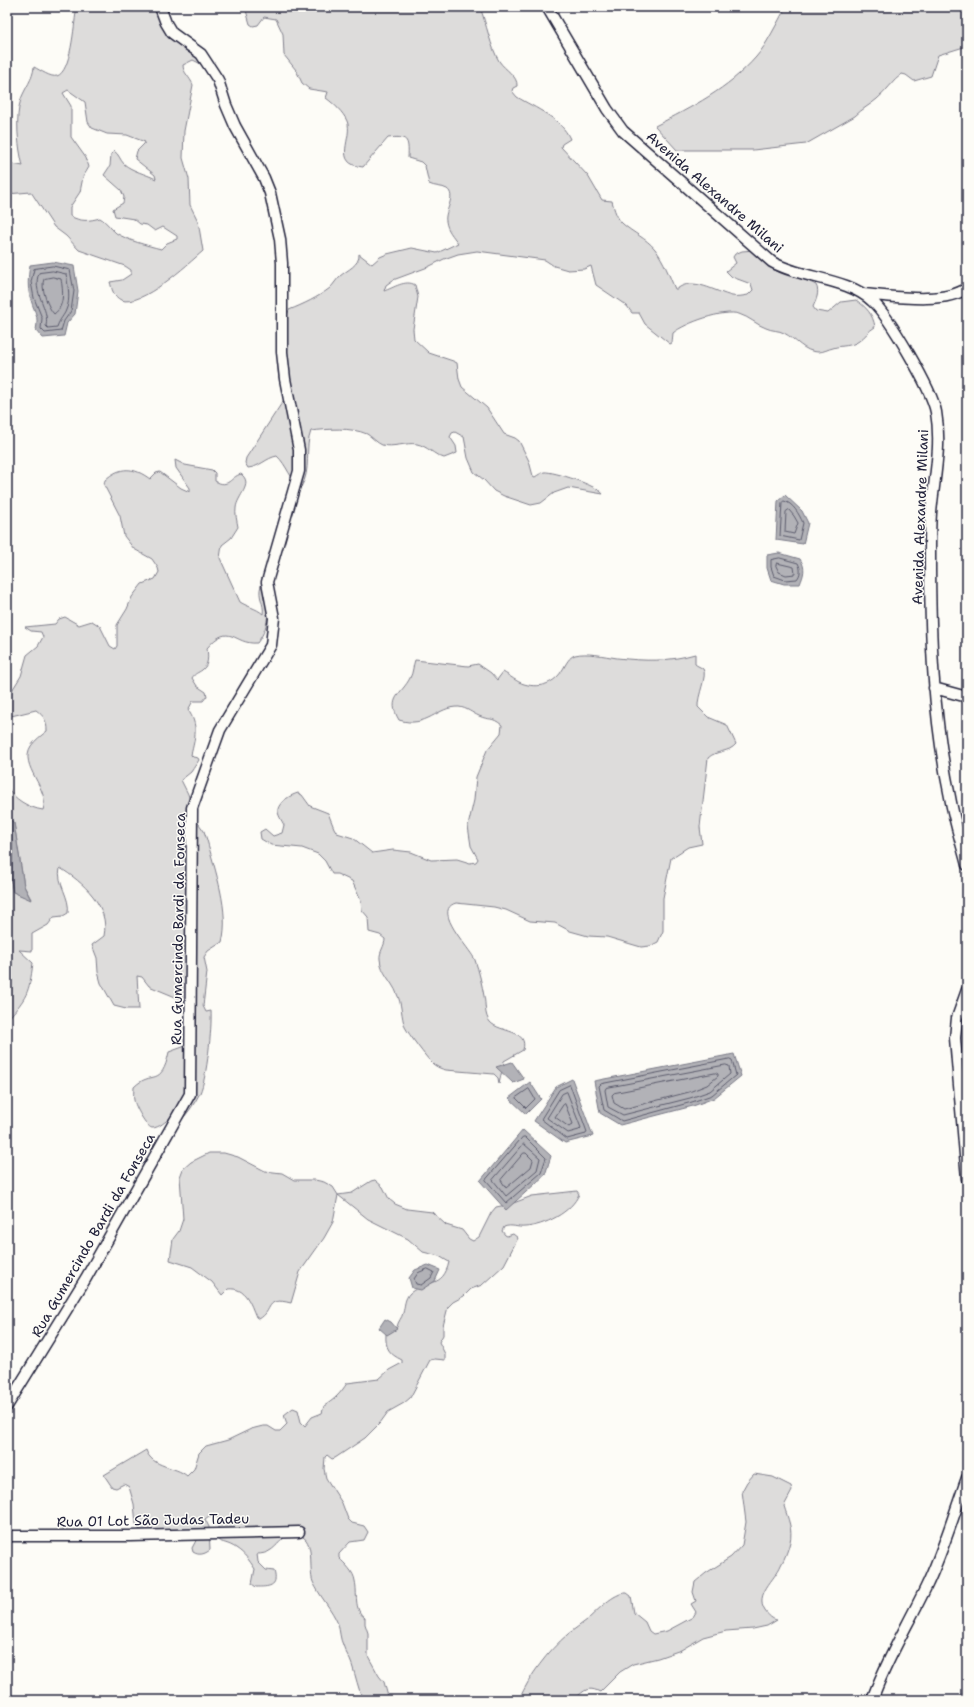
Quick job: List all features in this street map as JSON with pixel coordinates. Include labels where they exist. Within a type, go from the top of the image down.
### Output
[{"type":"street","name":"Rua Gumercindo Bardi da Fonseca","points":[[7,1406],[86,1278],[190,1094],[192,808],[220,730],[271,645],[274,618],[267,582],[299,471],[299,450],[285,379],[282,352],[282,263],[280,239],[270,193],[264,178],[235,126],[215,75],[201,54],[172,33],[166,23],[160,7]]},
{"type":"street","name":"Avenida Alexandre Milani","points":[[547,7],[615,122],[633,141],[704,200],[772,262],[793,272],[856,290],[863,294],[881,310],[920,375],[935,410],[938,430],[938,451],[931,514],[930,573],[930,625],[934,688],[950,798],[967,865]]},
{"type":"street","points":[[863,294],[931,299],[963,291],[967,288]]},
{"type":"street","points":[[934,688],[967,697]]},
{"type":"street","points":[[967,990],[956,1018],[955,1038],[967,1179]]},
{"type":"street","points":[[872,1700],[878,1681],[927,1586],[967,1478]]},
{"type":"street","name":"Rua 01 Lot São Judas Tadeu","points":[[7,1536],[130,1536],[299,1532]]},
{"type":"shaded area","points":[[80,7],[163,7],[166,22],[194,48],[213,79],[201,64],[193,60],[183,65],[184,70],[193,85],[184,131],[183,158],[189,179],[190,205],[198,221],[203,251],[164,283],[140,298],[130,301],[121,300],[116,296],[110,282],[122,280],[131,274],[131,270],[125,266],[79,250],[66,236],[54,227],[31,192],[7,194],[7,163],[23,166],[18,132],[18,114],[21,99],[31,79],[34,67],[52,76],[57,76],[62,73],[69,57],[76,12]],"holes":[[[68,90],[85,102],[88,122],[92,128],[107,134],[127,135],[145,142],[137,151],[135,159],[155,175],[156,179],[135,171],[127,166],[114,151],[111,154],[110,166],[104,175],[121,190],[124,197],[123,203],[113,209],[115,216],[134,219],[140,224],[147,225],[155,231],[163,227],[177,236],[177,239],[167,243],[161,249],[121,236],[100,218],[85,220],[70,216],[70,207],[80,192],[83,177],[89,167],[86,158],[71,137],[71,106],[63,93]]]},
{"type":"shaded area","points":[[245,7],[480,7],[496,56],[517,82],[517,86],[513,88],[512,91],[517,97],[554,119],[566,132],[570,139],[562,144],[561,147],[588,176],[602,200],[612,201],[616,214],[621,222],[655,249],[664,263],[675,289],[683,285],[697,284],[732,296],[748,295],[753,290],[751,284],[732,277],[726,271],[736,263],[733,257],[735,254],[742,251],[754,250],[786,270],[816,285],[818,293],[813,307],[816,311],[828,313],[841,302],[856,300],[863,305],[873,318],[875,327],[856,343],[818,352],[808,350],[784,333],[763,327],[743,315],[724,313],[695,321],[679,329],[673,333],[672,343],[670,344],[645,324],[639,313],[632,313],[627,306],[596,285],[591,266],[584,269],[568,270],[554,266],[545,260],[477,251],[458,254],[393,280],[386,285],[384,291],[404,283],[411,283],[415,285],[418,297],[413,329],[414,339],[429,353],[457,363],[459,379],[462,387],[487,408],[504,434],[519,441],[529,461],[533,476],[535,477],[544,472],[557,474],[585,483],[603,494],[568,488],[554,493],[541,503],[531,505],[504,496],[494,491],[474,472],[468,458],[464,437],[455,432],[452,433],[450,437],[456,446],[457,453],[444,458],[417,444],[391,446],[382,445],[367,434],[354,430],[332,429],[311,431],[308,445],[306,474],[301,487],[297,484],[277,456],[256,466],[248,468],[245,463],[246,458],[287,395],[281,384],[279,376],[278,357],[289,310],[320,295],[330,288],[340,276],[355,264],[359,258],[359,254],[372,264],[380,257],[387,254],[412,248],[437,253],[458,243],[449,230],[446,221],[451,200],[450,192],[445,188],[429,184],[425,166],[421,162],[408,158],[408,146],[406,140],[399,137],[388,138],[363,167],[353,165],[348,161],[346,149],[348,127],[347,121],[343,114],[326,98],[328,92],[309,89],[302,83],[296,70],[284,55],[283,34],[276,19],[264,17],[258,25],[253,26],[250,24]]},
{"type":"shaded area","points":[[786,7],[967,7],[967,46],[938,55],[931,76],[914,81],[902,74],[881,96],[855,116],[806,144],[753,150],[677,150],[655,126],[709,96],[734,79],[764,47]]},
{"type":"shaded area","points":[[175,460],[185,465],[212,470],[215,473],[215,481],[223,484],[229,482],[237,475],[241,474],[245,478],[246,482],[244,490],[236,508],[238,527],[231,538],[222,545],[220,558],[240,602],[258,610],[263,614],[260,590],[261,585],[264,584],[268,614],[265,629],[257,643],[249,643],[227,635],[221,636],[207,648],[208,657],[206,666],[192,678],[197,686],[206,692],[207,696],[203,701],[193,701],[188,710],[195,726],[195,737],[191,755],[199,760],[191,772],[181,780],[188,794],[196,820],[204,831],[207,840],[223,904],[224,930],[222,942],[208,951],[204,957],[207,972],[203,1006],[206,1012],[211,1011],[211,1019],[210,1041],[203,1086],[195,1102],[178,1124],[171,1117],[160,1126],[152,1128],[147,1124],[136,1107],[134,1087],[146,1079],[159,1075],[163,1071],[169,1052],[191,1044],[189,1009],[185,1001],[149,986],[142,977],[137,976],[139,1009],[126,1009],[114,1006],[101,983],[98,972],[97,958],[92,945],[104,936],[105,925],[103,915],[99,905],[86,888],[60,868],[59,874],[67,902],[68,913],[63,916],[54,917],[48,925],[32,934],[32,951],[19,950],[33,963],[32,973],[28,989],[23,1000],[7,1020],[7,855],[10,858],[10,875],[13,892],[31,899],[24,886],[14,823],[7,817],[7,786],[17,799],[32,807],[43,810],[43,794],[31,770],[28,754],[31,746],[47,731],[44,719],[36,710],[7,717],[7,699],[21,676],[27,655],[38,646],[43,637],[41,632],[31,631],[25,627],[55,624],[59,619],[65,617],[79,625],[92,621],[100,626],[110,646],[115,649],[117,646],[117,625],[127,609],[132,597],[142,584],[155,579],[159,572],[152,559],[134,549],[124,536],[120,516],[104,485],[105,480],[116,472],[122,470],[133,470],[150,479],[156,473],[160,472],[181,488],[190,492],[190,488],[176,468]]},
{"type":"shaded area","points":[[590,654],[628,659],[656,660],[685,657],[695,654],[695,664],[703,669],[704,672],[698,707],[708,717],[727,725],[736,744],[730,749],[711,755],[708,758],[700,827],[702,844],[688,847],[671,858],[663,898],[663,931],[658,942],[650,946],[641,947],[607,937],[588,936],[570,931],[555,923],[530,921],[506,910],[494,907],[456,903],[449,907],[448,913],[450,921],[454,930],[475,960],[485,999],[488,1019],[495,1026],[518,1035],[522,1038],[524,1043],[523,1050],[504,1061],[499,1084],[498,1078],[494,1074],[446,1070],[436,1066],[422,1052],[405,1027],[399,998],[382,969],[380,956],[385,939],[380,935],[369,932],[368,917],[362,910],[361,901],[352,881],[337,874],[332,874],[325,861],[318,854],[302,848],[271,845],[261,839],[260,832],[265,829],[273,836],[282,833],[284,825],[278,813],[279,806],[286,799],[298,793],[302,795],[310,806],[328,813],[337,833],[353,838],[372,853],[393,850],[411,852],[431,860],[457,859],[470,863],[476,862],[478,859],[471,846],[468,826],[474,800],[476,777],[487,750],[501,733],[502,725],[495,720],[476,715],[467,709],[459,707],[444,710],[417,722],[399,720],[395,713],[395,701],[411,676],[415,660],[468,666],[478,664],[491,673],[497,680],[503,672],[521,683],[536,686],[547,684],[556,678],[569,659],[575,655]]},
{"type":"shaded area","points":[[209,1153],[224,1153],[238,1157],[265,1171],[282,1173],[294,1180],[315,1180],[324,1182],[333,1187],[338,1195],[333,1222],[324,1238],[300,1272],[291,1303],[277,1301],[273,1303],[270,1305],[264,1316],[259,1319],[256,1317],[252,1306],[243,1293],[234,1289],[228,1289],[222,1295],[212,1282],[192,1267],[170,1260],[173,1239],[179,1231],[183,1219],[180,1177],[183,1169],[191,1162]]},
{"type":"shaded area","points":[[375,1180],[383,1187],[389,1199],[395,1204],[407,1209],[432,1212],[446,1225],[462,1230],[469,1239],[473,1241],[479,1237],[491,1213],[496,1207],[511,1204],[532,1196],[577,1191],[579,1194],[570,1207],[549,1221],[532,1226],[504,1227],[502,1231],[505,1235],[507,1236],[513,1234],[518,1238],[504,1265],[482,1285],[471,1289],[448,1307],[443,1326],[443,1335],[439,1342],[445,1354],[445,1360],[430,1360],[410,1398],[388,1412],[380,1423],[365,1438],[335,1458],[332,1459],[327,1455],[325,1457],[324,1469],[326,1478],[342,1503],[348,1519],[352,1523],[364,1526],[368,1532],[364,1540],[350,1542],[339,1554],[339,1558],[353,1574],[356,1586],[357,1606],[365,1618],[368,1633],[368,1656],[384,1682],[389,1700],[363,1700],[351,1662],[342,1643],[338,1624],[333,1613],[313,1582],[310,1549],[304,1538],[299,1535],[290,1534],[269,1551],[257,1554],[258,1562],[266,1570],[274,1571],[275,1580],[271,1585],[256,1587],[252,1584],[255,1569],[247,1557],[231,1545],[217,1539],[216,1535],[220,1522],[218,1517],[209,1516],[205,1519],[209,1527],[210,1550],[206,1553],[197,1554],[193,1552],[192,1548],[199,1535],[147,1532],[139,1529],[136,1524],[134,1504],[129,1487],[124,1484],[116,1488],[112,1487],[104,1475],[146,1450],[149,1456],[159,1464],[177,1470],[187,1476],[194,1469],[199,1453],[206,1446],[228,1440],[251,1429],[263,1426],[268,1426],[276,1431],[280,1431],[287,1424],[284,1415],[293,1408],[298,1410],[301,1422],[305,1426],[312,1417],[322,1413],[324,1406],[337,1396],[347,1383],[379,1379],[389,1370],[402,1363],[402,1360],[391,1353],[387,1347],[386,1334],[397,1327],[408,1295],[422,1286],[439,1280],[446,1271],[449,1262],[439,1256],[423,1252],[408,1239],[368,1219],[338,1195],[352,1193]]},
{"type":"shaded area","points":[[754,1474],[773,1477],[791,1486],[792,1491],[784,1506],[790,1528],[791,1537],[789,1545],[778,1571],[767,1587],[762,1599],[762,1605],[765,1611],[777,1620],[767,1626],[753,1629],[726,1631],[703,1637],[681,1650],[658,1658],[633,1664],[620,1672],[600,1692],[590,1689],[586,1690],[569,1700],[519,1700],[534,1673],[553,1648],[606,1603],[617,1596],[627,1593],[631,1596],[634,1613],[645,1622],[649,1631],[653,1634],[667,1631],[693,1617],[696,1612],[691,1604],[696,1601],[693,1592],[695,1582],[731,1557],[742,1545],[746,1522],[742,1491]]},
{"type":"water","points":[[53,262],[74,266],[78,291],[75,314],[67,323],[64,336],[43,338],[36,330],[37,318],[28,287],[29,270],[30,265]]},
{"type":"water","points":[[785,495],[802,511],[808,523],[803,544],[776,540],[778,501]]},
{"type":"water","points":[[779,553],[800,559],[804,571],[800,584],[784,584],[771,580],[767,568],[767,555]]},
{"type":"water","points":[[7,817],[14,823],[24,886],[31,900],[13,892],[10,875],[10,858],[7,855]]},
{"type":"water","points":[[734,1054],[741,1076],[714,1098],[693,1106],[620,1125],[600,1113],[594,1081]]},
{"type":"water","points":[[512,1062],[524,1079],[513,1083],[496,1067]]},
{"type":"water","points":[[572,1079],[593,1136],[565,1143],[534,1121],[556,1087]]},
{"type":"water","points":[[530,1082],[541,1099],[526,1114],[509,1098]]},
{"type":"water","points":[[523,1130],[551,1156],[545,1175],[506,1210],[480,1181]]},
{"type":"water","points":[[428,1265],[440,1270],[435,1281],[421,1290],[412,1288],[409,1278],[415,1270]]},
{"type":"water","points":[[385,1319],[391,1322],[397,1329],[387,1335],[379,1328]]}]
